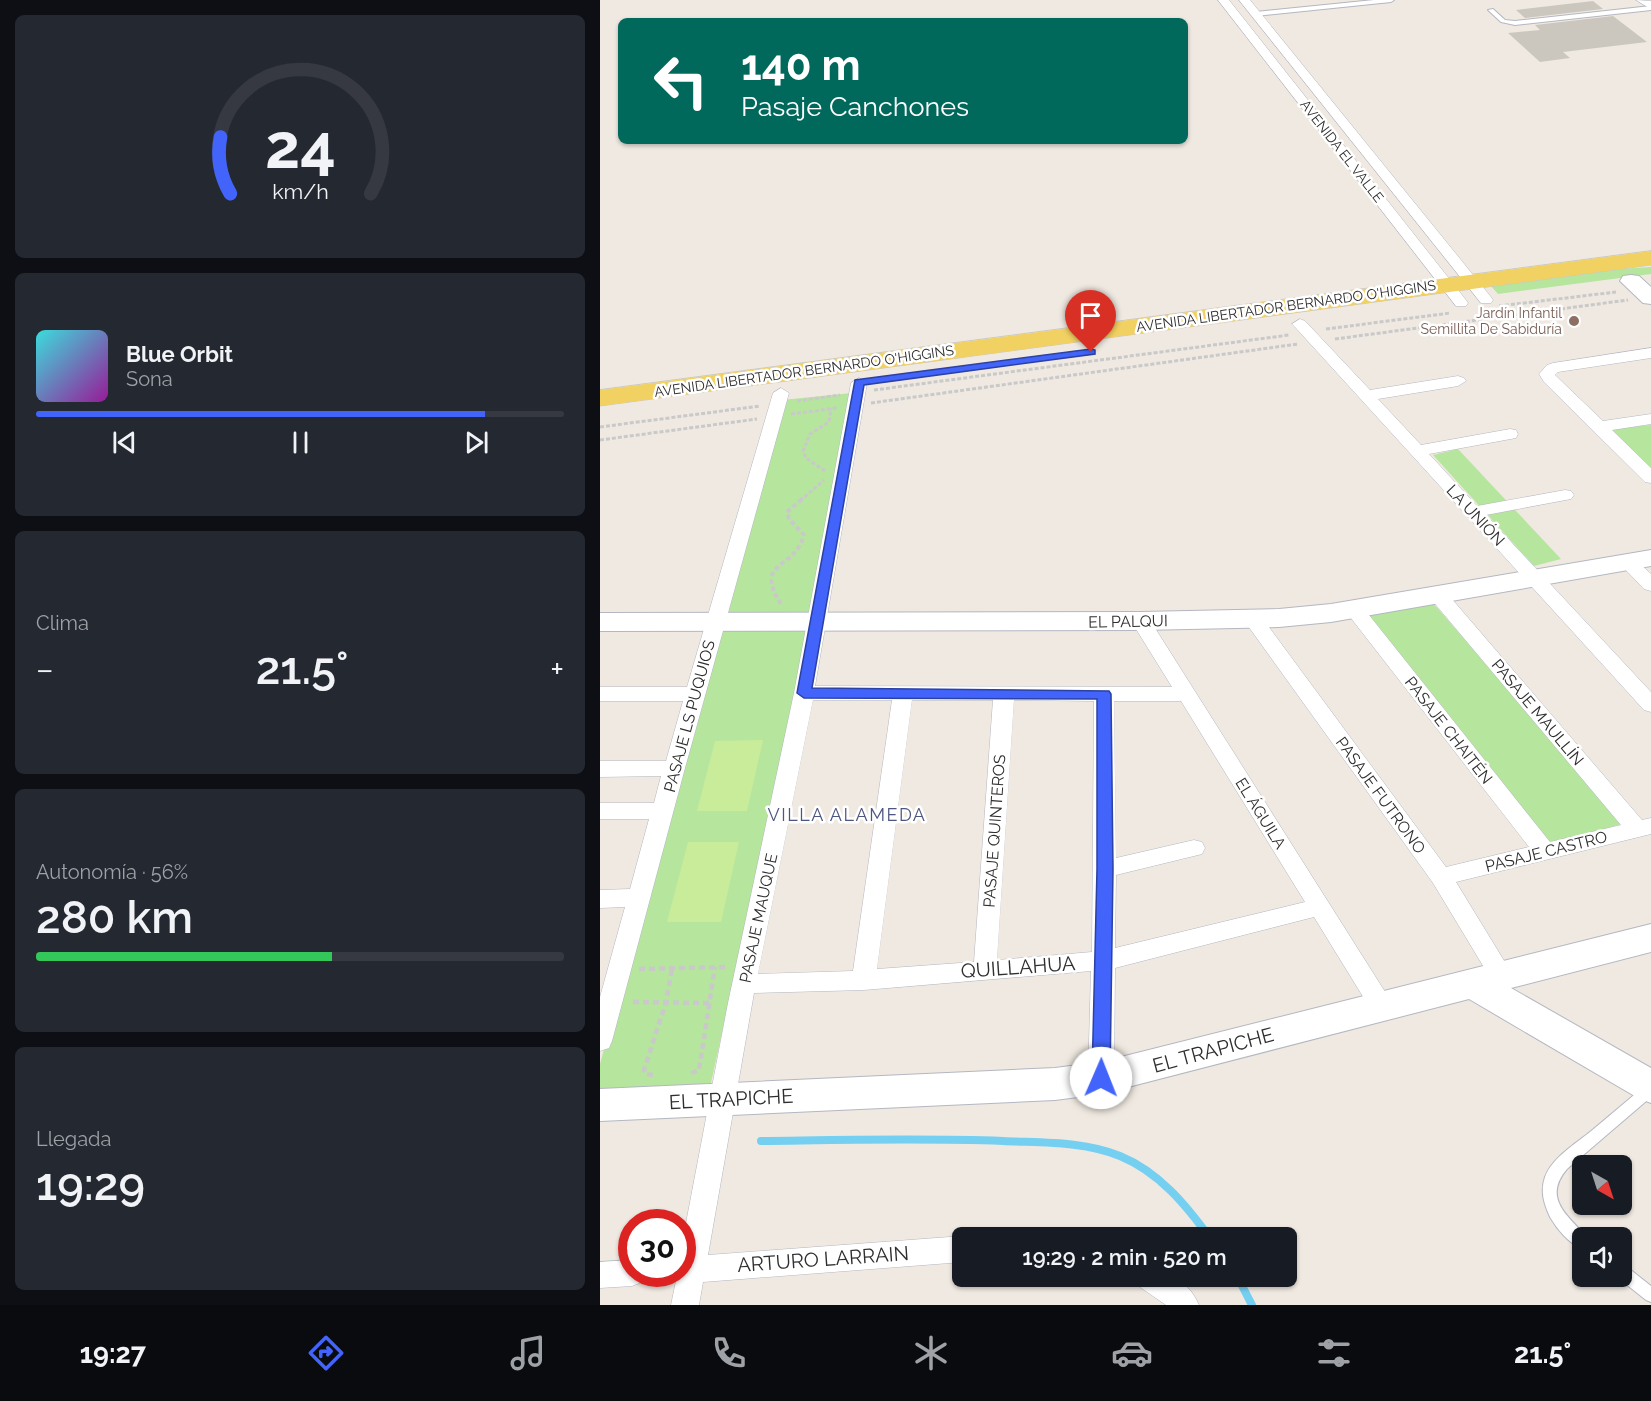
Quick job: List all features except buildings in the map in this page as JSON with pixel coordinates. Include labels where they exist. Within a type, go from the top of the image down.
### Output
[{"type":"main road","name":"AVENIDA LIBERTADOR BERNARDO O'HIGGINS","points":[[600,417],[778,404],[1308,333],[1651,258]]},
{"type":"main road","name":"AVENIDA LIBERTADOR BERNARDO O'HIGGINS","points":[[600,398],[1469,298],[1644,289]]},
{"type":"street","name":"AVENIDA EL VALLE","points":[[1223,0],[1469,298]]},
{"type":"street","name":"AVENIDA EL VALLE","points":[[1244,0],[1469,298]]},
{"type":"street","points":[[1641,0],[1651,7]]},
{"type":"street","name":"LA UNIÓN","points":[[1308,333],[1651,705]]},
{"type":"street","points":[[1651,353],[1553,368],[1547,374],[1651,477]]},
{"type":"street","points":[[1366,396],[1458,381]]},
{"type":"street","name":"PASAJE MAUQUE","points":[[696,1231],[804,693],[858,393]]},
{"type":"street","name":"PASAJE LS PUQUIOS","points":[[600,1041],[605,1002],[620,970],[715,621],[778,404]]},
{"type":"street","points":[[1599,427],[1651,419]]},
{"type":"street","points":[[1417,451],[1510,434]]},
{"type":"street","points":[[1473,512],[1565,495]]},
{"type":"street","points":[[1640,560],[1651,585]]},
{"type":"street","name":"EL PALQUI","points":[[600,622],[1141,621],[1305,616],[1438,596],[1640,560]]},
{"type":"street","name":"PASAJE MAULLÍN","points":[[1438,596],[1644,828]]},
{"type":"street","name":"PASAJE CHAITÉN","points":[[1354,609],[1545,851]]},
{"type":"street","name":"PASAJE FUTRONO","points":[[1253,619],[1441,877],[1488,981]]},
{"type":"street","name":"EL ÁGUILA","points":[[1141,621],[1382,1006]]},
{"type":"street","points":[[804,693],[1186,694]]},
{"type":"street","name":"PASAJE QUINTEROS","points":[[985,969],[1004,693]]},
{"type":"street","points":[[600,694],[695,694]]},
{"type":"street","points":[[864,980],[903,694]]},
{"type":"street","points":[[1101,1078],[1105,869],[1104,694]]},
{"type":"street","points":[[600,769],[674,768]]},
{"type":"street","points":[[600,811],[663,811]]},
{"type":"street","name":"PASAJE CASTRO","points":[[1441,877],[1644,828]]},
{"type":"street","points":[[1105,869],[1194,848]]},
{"type":"street","points":[[600,899],[639,898]]},
{"type":"street","name":"QUILLAHUA","points":[[745,985],[864,980],[1103,961],[1319,907]]},
{"type":"street","name":"EL TRAPICHE","points":[[600,1104],[1055,1084],[1101,1078],[1651,938]]},
{"type":"street","points":[[1488,981],[1651,1088]]},
{"type":"street","name":"ARTURO LARRAIN","points":[[696,1269],[952,1250]]},
{"type":"street","points":[[600,1275],[618,1274]]},
{"type":"street","name":"PASAJE MAUQUE","points":[[685,1305],[687,1287]]},
{"type":"street","points":[[1163,1287],[1185,1305]]},
{"type":"lane","points":[[1256,14],[1391,0]]},
{"type":"lane","points":[[1491,10],[1503,21],[1515,23],[1651,7]]},
{"type":"lane","points":[[1572,1233],[1555,1215],[1551,1195],[1551,1178],[1562,1164],[1651,1088]]},
{"type":"lane","points":[[1632,1280],[1651,1294]]},
{"type":"path","points":[[600,440],[778,404],[831,408],[858,393],[1308,333],[1469,298],[1644,289]]},
{"type":"path","points":[[600,427],[1644,289]]},
{"type":"path","points":[[778,622],[783,605],[771,589],[771,578],[778,564],[796,553],[804,539],[804,535],[789,519],[787,512],[827,476],[806,458],[803,451],[810,434],[830,422],[831,408]]},
{"type":"path","points":[[620,970],[715,967],[745,985]]},
{"type":"path","points":[[683,1074],[699,1070],[715,967]]},
{"type":"path","points":[[662,1075],[651,1076],[644,1071],[666,1002],[672,968]]},
{"type":"path","points":[[605,1002],[711,1003],[745,985]]},
{"type":"green space","points":[[1651,267],[1651,274],[1498,294],[1490,285],[1602,270]]},
{"type":"green space","points":[[862,392],[709,1092],[600,1095],[600,1064],[782,400]]},
{"type":"green space","points":[[1651,425],[1651,470],[1609,429]]},
{"type":"green space","points":[[1458,449],[1561,559],[1534,566],[1433,455]]},
{"type":"green space","points":[[1433,603],[1625,823],[1550,844],[1367,615]]},
{"type":"green space","points":[[763,740],[747,811],[697,811],[715,741]]},
{"type":"green space","points":[[688,842],[739,842],[721,922],[667,922]]},
{"type":"waterway","points":[[761,1141],[973,1140],[1077,1145],[1120,1156],[1147,1171],[1171,1191],[1201,1227]]},
{"type":"waterway","points":[[1243,1287],[1252,1305]]},
{"type":"place","name":"Jardín Infantil Semillita De Sabiduría","points":[[1574,321]]},
{"type":"district","name":"VILLA ALAMEDA","points":[[847,815]]},
{"type":"route","points":[[1091,352],[859,383],[804,693],[1104,694],[1105,869],[1101,1078]]}]
